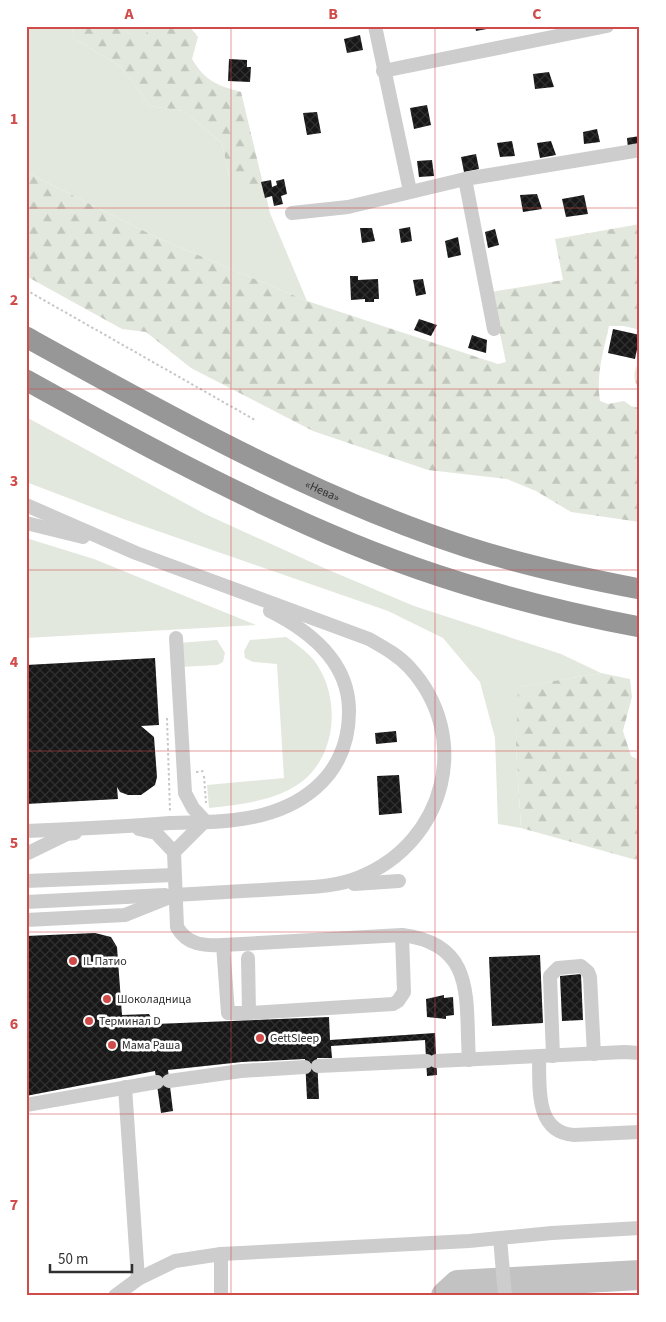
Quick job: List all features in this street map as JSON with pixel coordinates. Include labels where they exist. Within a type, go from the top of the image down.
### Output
[{"type":"highway","name":"«Нева»","points":[[26,336],[231,446],[344,500],[467,547],[579,577],[640,589]]},
{"type":"highway","points":[[26,380],[215,480],[330,534],[458,582],[569,614],[640,627]]},
{"type":"street","points":[[375,26],[383,71],[410,191]]},
{"type":"street","points":[[383,71],[607,26]]},
{"type":"street","points":[[292,213],[348,207],[410,191],[465,180],[640,150]]},
{"type":"street","points":[[465,180],[494,329]]},
{"type":"street","points":[[26,505],[136,553],[211,582],[350,631],[396,656],[418,677],[436,710],[444,745],[443,776],[433,810],[425,825],[404,850],[376,870],[343,883],[324,886]]},
{"type":"street","points":[[26,523],[136,553]]},
{"type":"street","points":[[26,831],[234,820],[291,806],[316,789],[334,767],[346,737],[349,707],[346,690],[337,669],[325,650],[314,638],[286,618],[211,582]]},
{"type":"street","points":[[176,638],[185,793],[193,808],[205,821]]},
{"type":"street","points":[[174,852],[205,821]]},
{"type":"street","points":[[26,854],[67,834],[122,826],[156,833],[174,852],[176,918],[182,935],[199,945],[402,935],[428,939],[439,944],[457,962],[461,973],[465,998],[469,1060]]},
{"type":"street","points":[[26,840],[56,830]]},
{"type":"street","points":[[26,881],[174,875]]},
{"type":"street","points":[[26,902],[399,881]]},
{"type":"street","points":[[26,920],[125,915],[175,895]]},
{"type":"street","points":[[223,944],[228,1013],[249,1013],[393,1004],[398,1001],[404,992],[402,935]]},
{"type":"street","points":[[248,958],[249,1013]]},
{"type":"street","points":[[553,1056],[550,976],[558,968],[581,966],[585,968],[590,977],[594,1054]]},
{"type":"street","points":[[26,1105],[125,1086],[241,1071],[625,1052],[640,1054]]},
{"type":"street","points":[[539,1057],[542,1111],[555,1130],[564,1134],[640,1132]]},
{"type":"street","points":[[125,1086],[138,1279]]},
{"type":"street","points":[[114,1296],[138,1279],[175,1262],[221,1254],[640,1228]]},
{"type":"street","points":[[500,1238],[505,1296]]},
{"type":"street","points":[[220,1296],[221,1254]]},
{"type":"path","points":[[26,290],[255,420]]},
{"type":"path","points":[[167,718],[170,811]]},
{"type":"green space","points":[[26,26],[71,26],[75,39],[121,67],[150,106],[184,111],[222,143],[229,176],[264,188],[270,213],[307,301],[158,238],[26,172]]},
{"type":"green space","points":[[71,26],[125,26],[126,31],[143,45],[148,26],[189,26],[198,37],[192,59],[197,67],[213,82],[241,92],[264,188],[242,186],[229,176],[222,143],[184,111],[150,106],[121,67],[75,39]]},
{"type":"green space","points":[[125,26],[148,26],[143,46],[126,31]]},
{"type":"green space","points":[[26,172],[158,238],[307,301],[498,364],[506,362],[491,292],[563,280],[555,239],[640,224],[640,330],[624,326],[609,326],[601,364],[599,391],[600,401],[608,404],[624,401],[631,406],[640,408],[640,522],[571,512],[536,491],[507,479],[428,470],[313,431],[191,368],[146,332],[122,329],[26,276]]},
{"type":"green space","points":[[640,360],[640,390],[634,375]]},
{"type":"green space","points":[[26,417],[205,514],[324,568],[414,606],[561,654],[601,673],[519,687],[516,746],[521,828],[498,824],[495,738],[480,682],[443,638],[388,611],[126,520],[26,482]]},
{"type":"green space","points":[[26,538],[94,559],[256,625],[26,638]]},
{"type":"green space","points":[[286,637],[313,659],[326,682],[332,715],[331,731],[320,762],[310,775],[287,791],[266,799],[209,808],[207,785],[284,778],[277,664],[253,662],[245,658],[244,651],[250,640]]},
{"type":"green space","points":[[217,640],[225,653],[223,662],[217,665],[180,667],[179,643]]},
{"type":"green space","points":[[601,673],[630,679],[632,697],[623,731],[631,756],[640,761],[640,861],[521,828],[516,746],[518,687]]},
{"type":"building","points":[[475,26],[492,26],[492,28],[476,31]]},
{"type":"building","points":[[360,35],[363,50],[347,53],[344,39]]},
{"type":"building","points":[[229,59],[247,60],[247,67],[251,67],[250,82],[228,81]]},
{"type":"building","points":[[549,72],[554,87],[535,89],[533,74]]},
{"type":"building","points":[[427,105],[431,125],[414,129],[410,108]]},
{"type":"building","points":[[317,112],[321,133],[307,135],[303,113]]},
{"type":"building","points":[[597,129],[600,142],[584,144],[583,132]]},
{"type":"building","points":[[640,136],[640,147],[628,149],[627,138]]},
{"type":"building","points":[[512,141],[515,156],[500,157],[497,143]]},
{"type":"building","points":[[551,141],[556,155],[540,158],[537,143]]},
{"type":"building","points":[[476,154],[479,169],[464,172],[461,157]]},
{"type":"building","points":[[432,160],[434,176],[419,177],[417,161]]},
{"type":"building","points":[[284,179],[287,194],[281,196],[283,204],[274,206],[272,196],[265,198],[261,182],[271,180],[272,187],[277,185],[276,181]]},
{"type":"building","points":[[537,194],[542,209],[523,212],[520,195]]},
{"type":"building","points":[[584,195],[588,214],[566,217],[562,199]]},
{"type":"building","points":[[410,227],[412,241],[401,243],[399,229]]},
{"type":"building","points":[[360,228],[372,228],[375,241],[362,243]]},
{"type":"building","points":[[495,229],[499,245],[488,248],[485,232]]},
{"type":"building","points":[[458,237],[461,255],[448,258],[445,241]]},
{"type":"building","points":[[350,276],[358,276],[358,280],[378,279],[379,299],[374,299],[374,302],[365,302],[365,299],[351,300]]},
{"type":"building","points":[[423,279],[426,294],[416,296],[413,280]]},
{"type":"building","points":[[419,319],[437,325],[431,336],[414,330]]},
{"type":"building","points":[[613,329],[640,335],[635,359],[608,353]]},
{"type":"building","points":[[472,335],[487,340],[486,353],[468,348]]},
{"type":"building","points":[[155,658],[159,725],[141,726],[154,737],[157,777],[155,785],[141,795],[128,795],[120,792],[117,787],[118,799],[26,804],[26,665]]},
{"type":"building","points":[[396,731],[397,742],[376,744],[375,733]]},
{"type":"building","points":[[399,775],[402,813],[379,815],[377,776]]},
{"type":"building","name":"Терминал D","points":[[95,933],[111,937],[117,947],[122,1015],[149,1014],[155,1024],[329,1017],[330,1040],[435,1033],[437,1075],[427,1076],[425,1040],[331,1046],[332,1058],[317,1058],[319,1099],[307,1099],[305,1059],[242,1062],[168,1070],[173,1111],[161,1113],[155,1071],[26,1096],[26,936]]},
{"type":"building","points":[[540,955],[543,1023],[492,1026],[489,957]]},
{"type":"building","points":[[581,974],[583,1020],[562,1021],[560,976]]},
{"type":"building","points":[[444,995],[444,998],[453,997],[454,1015],[446,1016],[446,1019],[427,1017],[426,999]]},
{"type":"taxiway","points":[[446,1296],[458,1285],[640,1275]]},
{"type":"place","name":"IL Патио","points":[[73,961]]},
{"type":"place","name":"Шоколадница","points":[[107,999]]},
{"type":"place","name":"Терминал D","points":[[89,1021]]},
{"type":"place","name":"GettSleep","points":[[260,1038]]},
{"type":"place","name":"Мама Раша","points":[[112,1045]]}]
